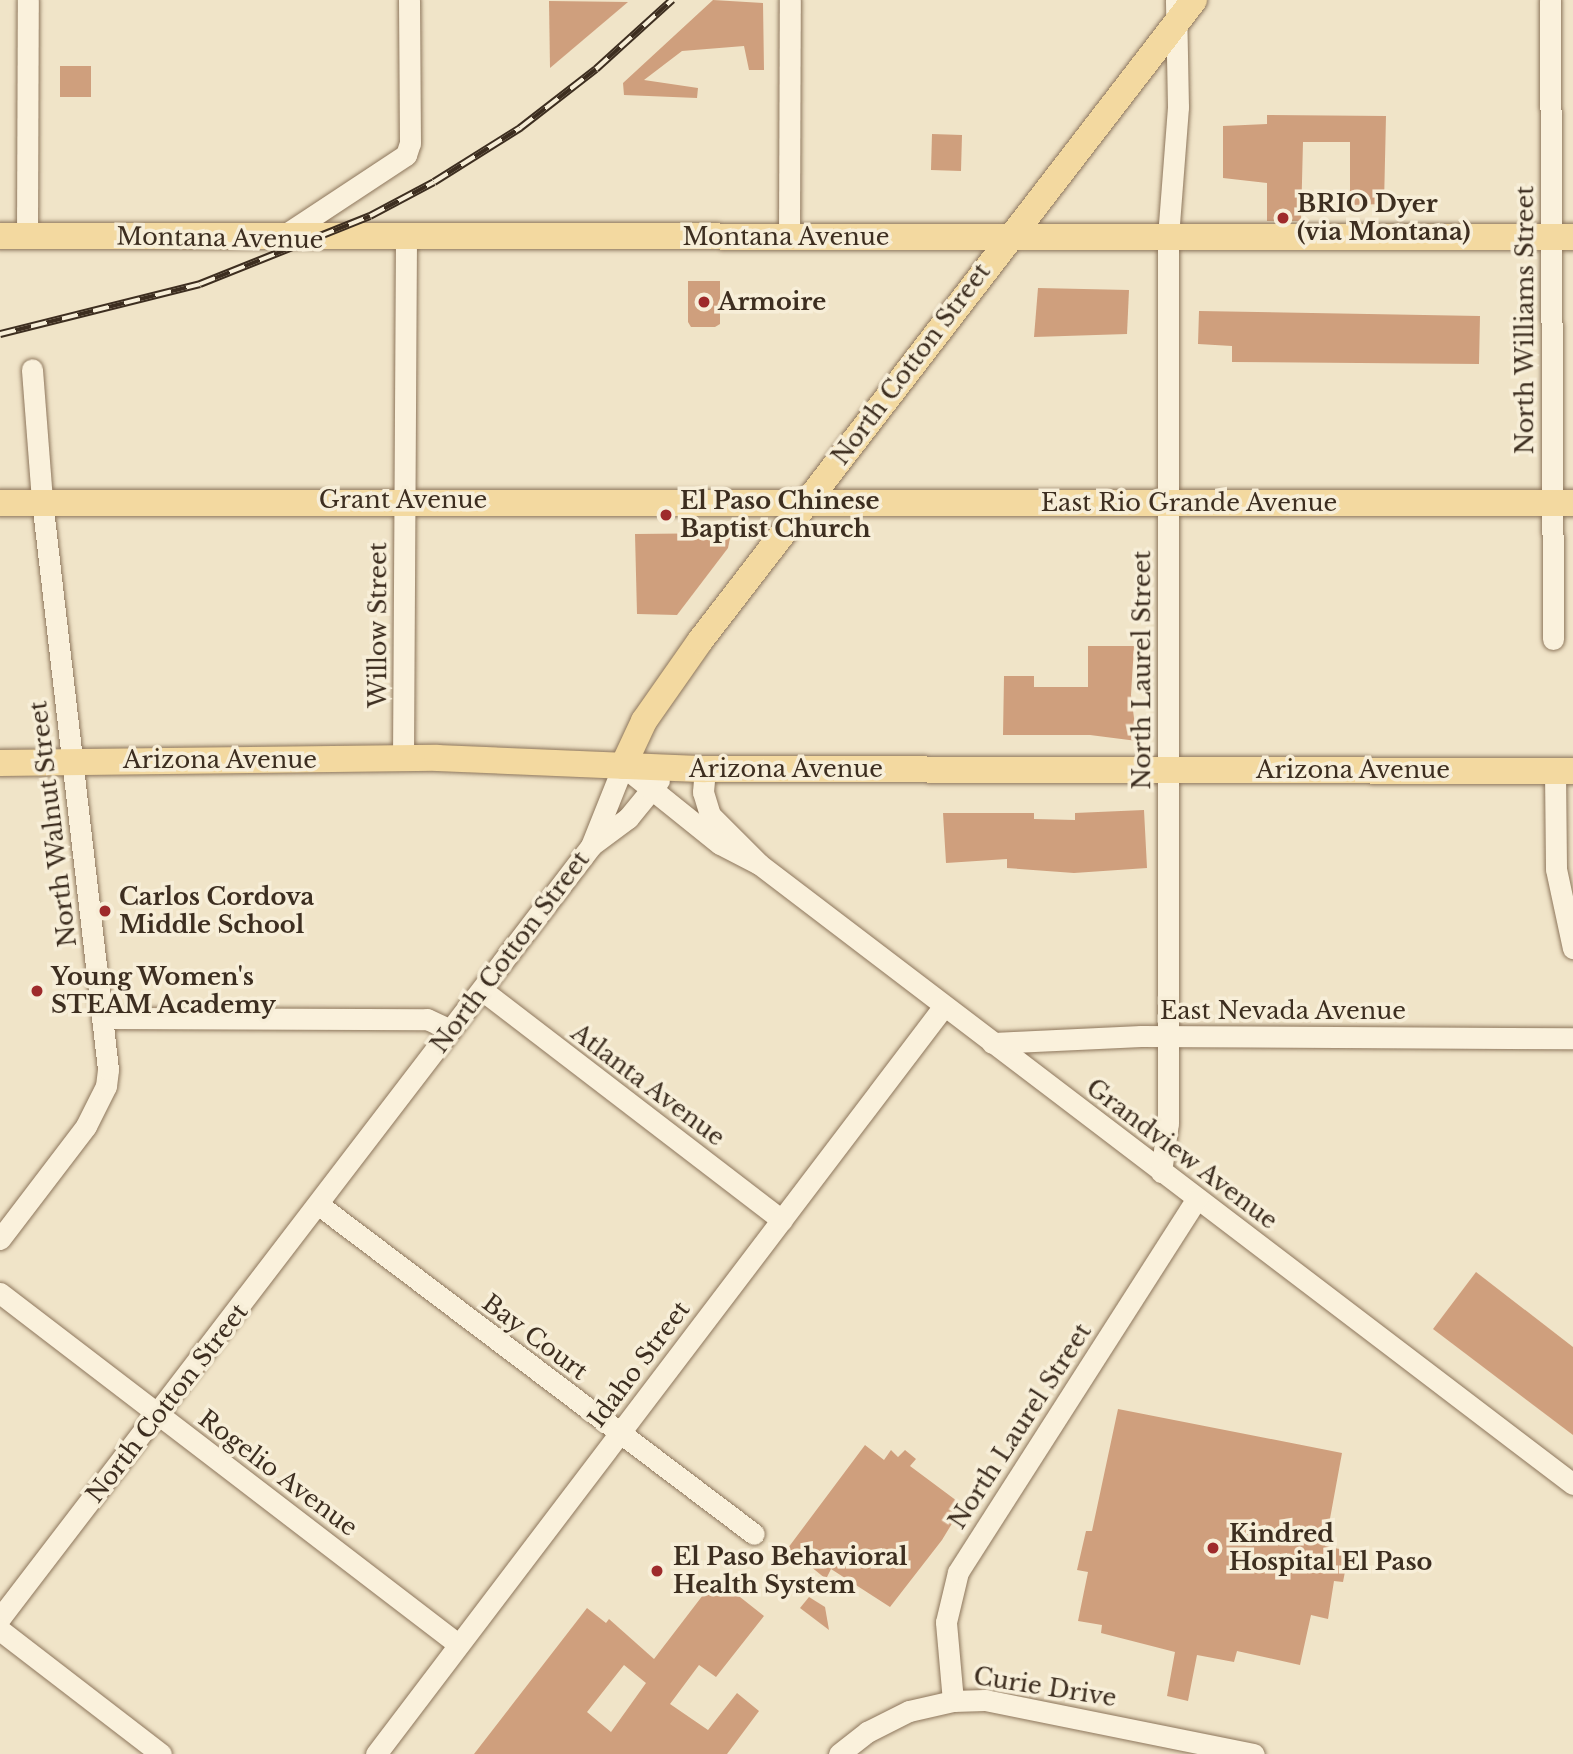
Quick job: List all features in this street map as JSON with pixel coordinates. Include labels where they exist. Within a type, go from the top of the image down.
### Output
[{"type":"main road","name":"North Cotton Street","points":[[623,766],[644,721],[805,503],[1176,12],[1194,0]]},
{"type":"main road","name":"Montana Avenue","points":[[0,236],[280,239],[1562,237]]},
{"type":"main road","name":"Grant Avenue","points":[[0,503],[42,500],[405,500],[805,503]]},
{"type":"main road","name":"East Rio Grande Avenue","points":[[805,503],[1563,503]]},
{"type":"main road","name":"Arizona Avenue","points":[[0,763],[72,760],[403,759],[705,769],[1564,771]]},
{"type":"street","points":[[27,236],[28,0]]},
{"type":"street","points":[[280,239],[406,155],[410,144],[409,0]]},
{"type":"street","points":[[789,237],[790,0]]},
{"type":"street","name":"North Williams Street","points":[[1550,0],[1562,237],[1563,503],[1553,639]]},
{"type":"street","name":"North Laurel Street","points":[[1161,1171],[1168,1124],[1168,237],[1178,107],[1176,12]]},
{"type":"street","name":"Willow Street","points":[[403,759],[406,239]]},
{"type":"street","name":"North Walnut Street","points":[[0,1239],[98,1105],[108,1069],[42,500],[32,369]]},
{"type":"street","name":"Grandview Avenue","points":[[623,766],[720,844],[760,864]]},
{"type":"street","name":"North Cotton Street","points":[[0,1618],[319,1205],[591,846],[623,766]]},
{"type":"street","points":[[591,846],[628,818],[669,768]]},
{"type":"street","name":"Grandview Avenue","points":[[705,769],[703,792],[710,815],[760,864],[1573,1484]]},
{"type":"street","points":[[1564,771],[1556,869],[1573,947]]},
{"type":"street","name":"Atlanta Avenue","points":[[482,990],[782,1220]]},
{"type":"street","name":"Idaho Street","points":[[376,1754],[944,1006]]},
{"type":"street","points":[[102,1018],[427,1019],[451,1030]]},
{"type":"street","name":"East Nevada Avenue","points":[[992,1043],[1168,1038],[1573,1038]]},
{"type":"street","name":"North Laurel Street","points":[[953,1700],[946,1622],[958,1572],[1197,1199]]},
{"type":"street","name":"Bay Court","points":[[319,1205],[754,1534]]},
{"type":"street","name":"Rogelio Avenue","points":[[0,1293],[458,1644]]},
{"type":"street","points":[[0,1630],[162,1754]]},
{"type":"street","name":"Curie Drive","points":[[839,1754],[885,1721],[953,1700],[985,1699],[1254,1754]]},
{"type":"building","points":[[713,0],[763,3],[764,70],[749,70],[744,46],[682,51],[644,80],[698,88],[697,98],[624,95],[623,83]]},
{"type":"building","points":[[549,1],[628,2],[550,68]]},
{"type":"building","points":[[60,66],[91,66],[91,97],[60,97]]},
{"type":"building","points":[[1267,115],[1386,116],[1384,204],[1350,205],[1350,142],[1303,142],[1301,221],[1267,221],[1267,183],[1223,178],[1223,126],[1267,124]]},
{"type":"building","points":[[932,134],[962,135],[961,171],[931,170]]},
{"type":"building","name":"Armoire","points":[[688,281],[720,281],[720,324],[715,327],[691,327],[688,322]]},
{"type":"building","points":[[1038,288],[1129,290],[1127,334],[1034,337]]},
{"type":"building","points":[[1199,311],[1480,316],[1479,364],[1232,362],[1232,346],[1198,344]]},
{"type":"building","points":[[731,533],[728,548],[677,615],[637,614],[635,534]]},
{"type":"building","points":[[1088,646],[1134,646],[1131,695],[1137,741],[1090,735],[1003,735],[1004,676],[1034,676],[1034,687],[1088,687]]},
{"type":"building","points":[[1144,810],[1147,868],[1074,873],[1007,868],[1007,859],[946,863],[943,813],[1034,813],[1034,819],[1075,820],[1075,813]]},
{"type":"building","points":[[1476,1272],[1573,1347],[1573,1435],[1433,1329]]},
{"type":"building","name":"Kindred Hospital El Paso","points":[[1118,1409],[1342,1453],[1325,1546],[1349,1551],[1343,1582],[1334,1581],[1328,1619],[1311,1615],[1300,1665],[1237,1651],[1234,1662],[1197,1655],[1188,1701],[1167,1696],[1175,1652],[1101,1633],[1102,1625],[1078,1621],[1088,1572],[1077,1570],[1086,1531],[1092,1531]]},
{"type":"building","points":[[865,1445],[884,1460],[891,1450],[898,1457],[905,1450],[916,1459],[910,1466],[957,1501],[953,1507],[959,1512],[942,1540],[890,1607],[831,1569],[826,1579],[788,1548]]},
{"type":"building","points":[[716,1578],[764,1616],[716,1677],[699,1665],[670,1704],[708,1730],[737,1693],[759,1711],[727,1754],[474,1754],[587,1608],[606,1623],[609,1619],[654,1659]],"holes":[[[624,1665],[646,1683],[611,1732],[587,1712]]]},
{"type":"building","points":[[809,1597],[825,1607],[829,1630],[800,1608]]},
{"type":"railway","points":[[0,334],[200,284],[370,216],[434,182],[520,128],[596,69],[672,0]]},
{"type":"place","name":"BRIO Dyer (via Montana)","points":[[1283,218]]},
{"type":"place","name":"Armoire","points":[[704,302]]},
{"type":"place","name":"El Paso Chinese Baptist Church","points":[[666,515]]},
{"type":"place","name":"Carlos Cordova Middle School","points":[[105,911]]},
{"type":"place","name":"Young Women's STEAM Academy","points":[[37,991]]},
{"type":"place","name":"Kindred Hospital El Paso","points":[[1213,1548]]},
{"type":"place","name":"El Paso Behavioral Health System","points":[[657,1571]]}]
